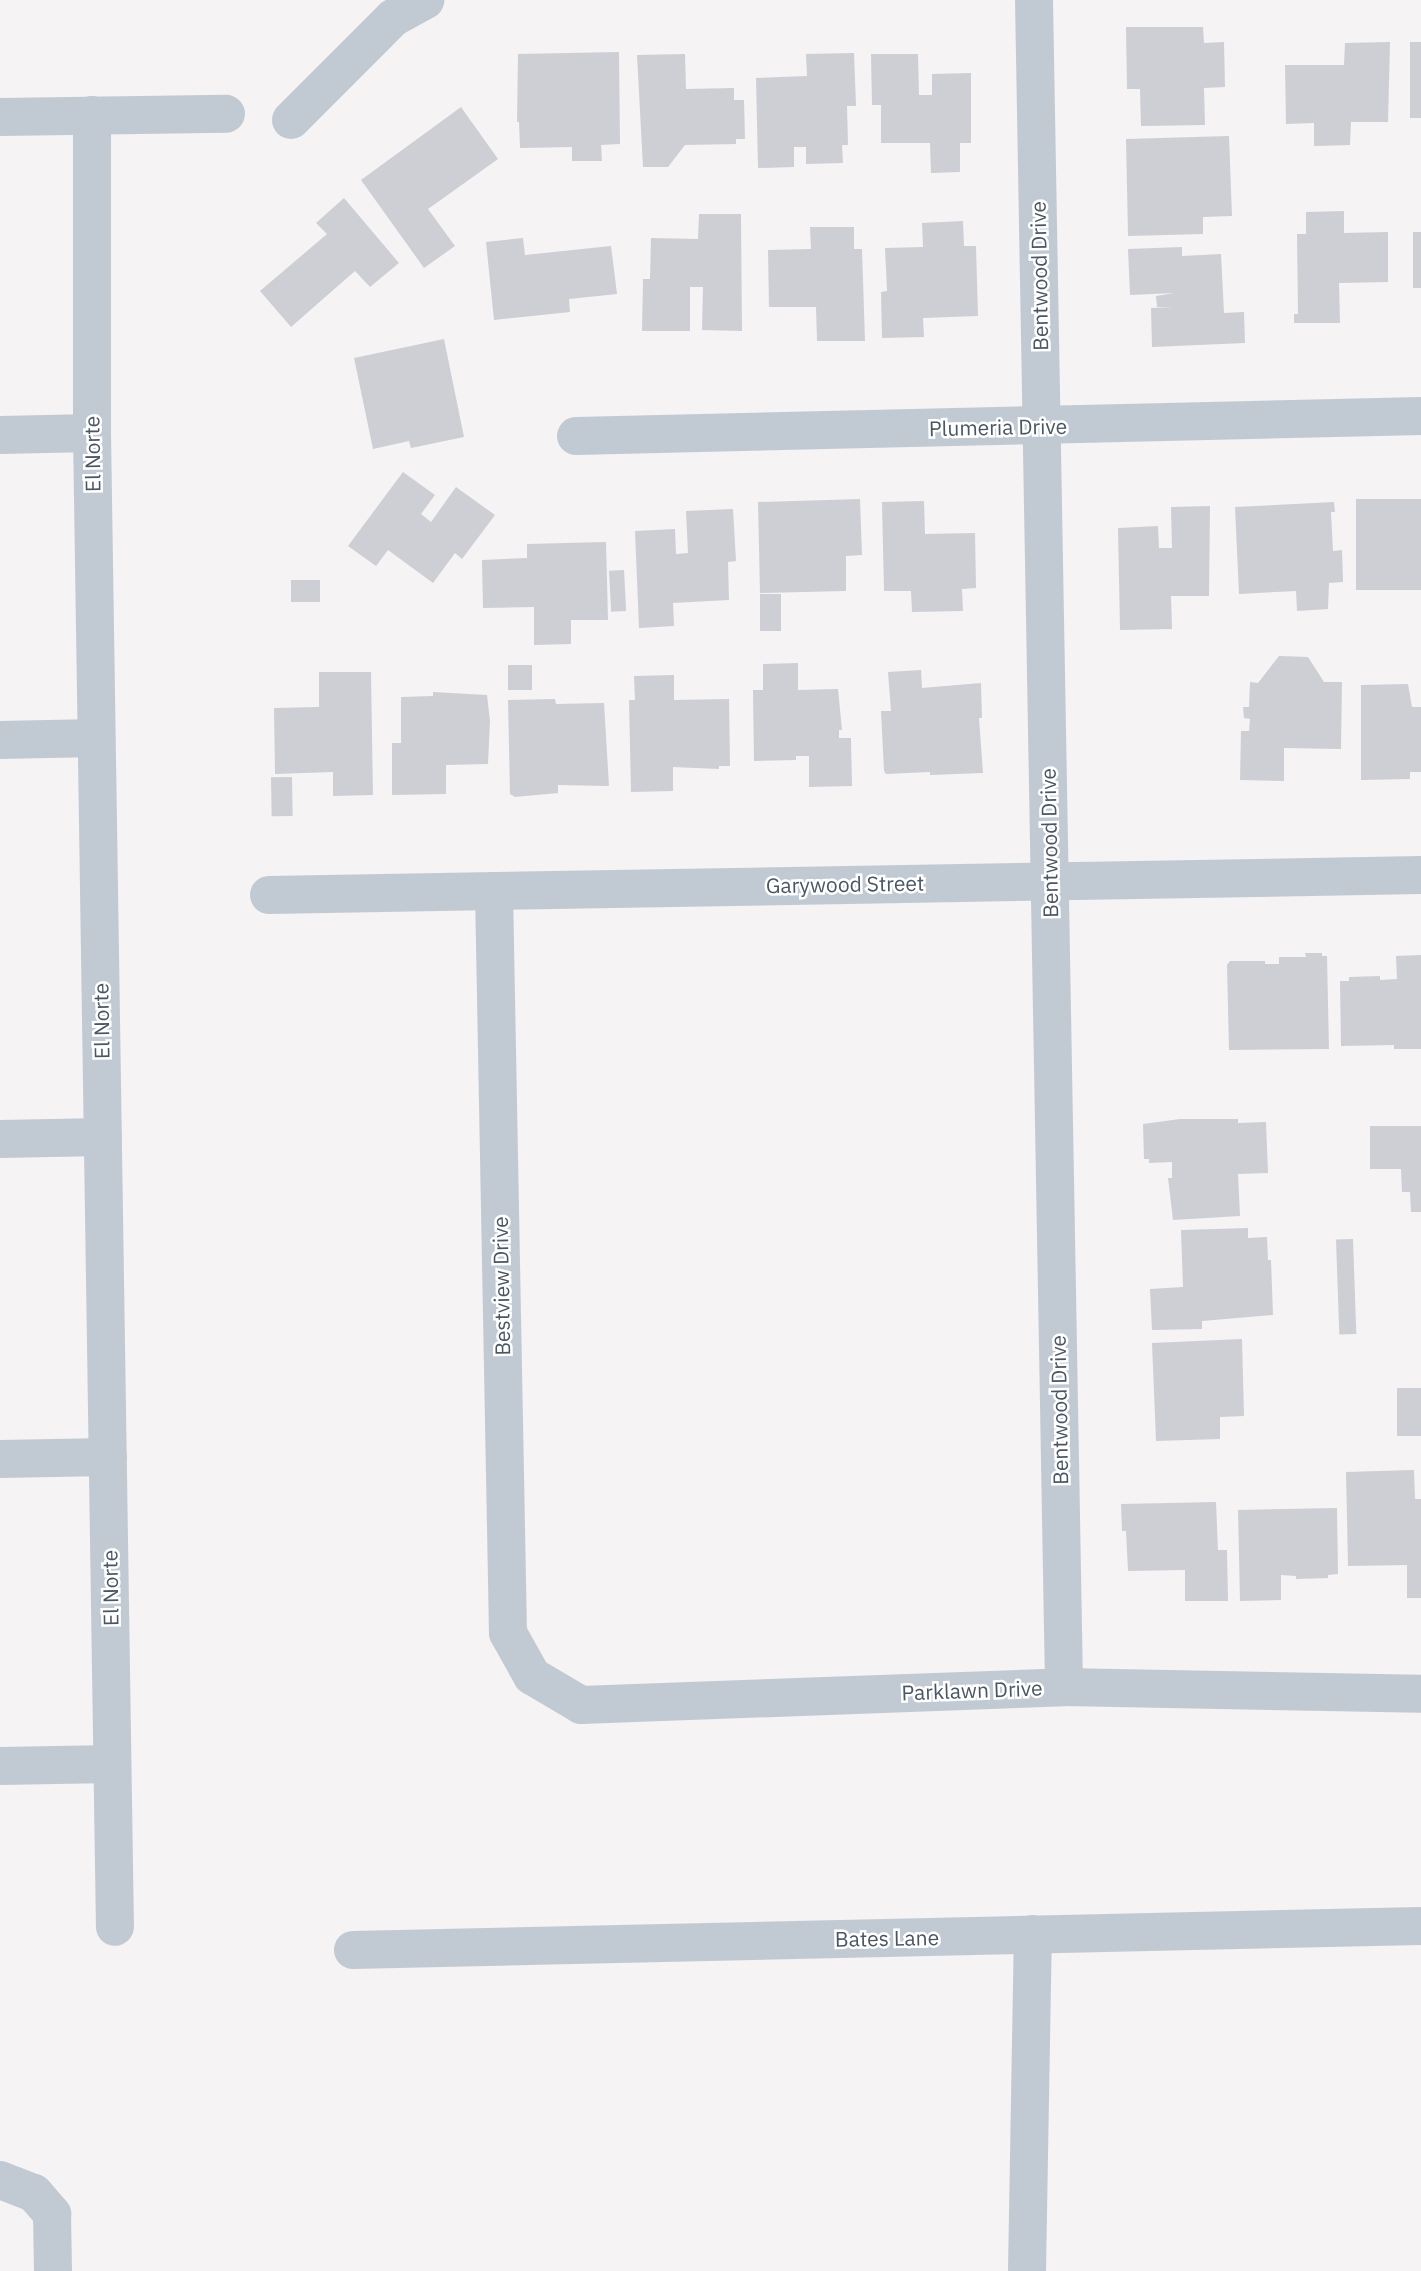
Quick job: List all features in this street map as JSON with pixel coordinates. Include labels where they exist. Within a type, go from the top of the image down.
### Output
[{"type":"street","points":[[291,120],[393,18],[425,0]]},
{"type":"street","name":"Bentwood Drive","points":[[1034,0],[1064,1687]]},
{"type":"street","points":[[0,117],[226,114]]},
{"type":"street","name":"El Norte","points":[[92,115],[92,433],[115,1927]]},
{"type":"street","name":"Plumeria Drive","points":[[576,436],[1421,416]]},
{"type":"street","points":[[0,435],[92,433]]},
{"type":"street","points":[[0,740],[96,738]]},
{"type":"street","name":"Garywood Street","points":[[269,895],[1421,875]]},
{"type":"street","name":"Bestview Drive","points":[[494,891],[508,1633],[531,1676]]},
{"type":"street","points":[[0,1139],[103,1138]]},
{"type":"street","points":[[0,1459],[108,1457]]},
{"type":"street","name":"Parklawn Drive","points":[[531,1676],[581,1705],[1064,1687],[1421,1694]]},
{"type":"street","points":[[0,1766],[112,1764]]},
{"type":"street","name":"Bates Lane","points":[[353,1950],[1421,1926]]},
{"type":"street","points":[[1027,2271],[1033,1934]]},
{"type":"street","points":[[0,2180],[34,2193],[52,2214],[53,2271]]},
{"type":"building","points":[[1126,27],[1203,27],[1204,43],[1224,42],[1225,87],[1204,88],[1205,125],[1141,126],[1140,89],[1127,89]]},
{"type":"building","points":[[1390,42],[1388,122],[1351,122],[1350,145],[1314,146],[1314,123],[1286,124],[1285,65],[1344,65],[1345,43]]},
{"type":"building","points":[[1410,42],[1421,42],[1421,118],[1410,118]]},
{"type":"building","points":[[619,52],[620,144],[601,145],[602,161],[572,161],[572,147],[520,148],[517,122],[518,54]]},
{"type":"building","points":[[854,53],[856,106],[847,106],[848,145],[842,145],[843,163],[806,164],[806,147],[794,147],[794,167],[758,168],[756,78],[807,76],[806,54]]},
{"type":"building","points":[[685,54],[686,89],[734,88],[734,100],[744,100],[745,139],[736,139],[736,144],[685,145],[668,167],[643,167],[637,55]]},
{"type":"building","points":[[871,54],[918,54],[919,95],[932,95],[932,74],[971,73],[971,143],[960,143],[960,172],[931,173],[930,143],[881,143],[881,105],[872,105]]},
{"type":"building","points":[[461,107],[498,159],[428,209],[455,246],[424,268],[361,180]]},
{"type":"building","points":[[1229,136],[1232,216],[1203,217],[1203,234],[1128,236],[1126,139]]},
{"type":"building","points":[[344,198],[399,263],[370,287],[355,271],[291,327],[260,291],[327,234],[316,223]]},
{"type":"building","points":[[1344,211],[1344,233],[1388,232],[1388,282],[1339,283],[1340,323],[1294,323],[1294,314],[1298,314],[1297,234],[1306,234],[1306,212]]},
{"type":"building","points":[[699,214],[741,214],[742,331],[702,330],[703,287],[690,287],[690,331],[642,331],[643,279],[650,279],[651,238],[698,239]]},
{"type":"building","points":[[963,221],[964,246],[976,246],[978,316],[923,318],[924,337],[882,338],[881,292],[887,291],[885,248],[923,247],[922,223]]},
{"type":"building","points":[[810,227],[854,227],[854,249],[862,249],[865,341],[817,341],[816,307],[769,307],[768,250],[811,249]]},
{"type":"building","points":[[1413,232],[1421,232],[1421,288],[1413,288]]},
{"type":"building","points":[[523,238],[525,255],[611,246],[617,294],[569,299],[570,312],[494,320],[486,242]]},
{"type":"building","points":[[1182,247],[1182,256],[1221,254],[1224,313],[1244,312],[1245,343],[1152,347],[1151,308],[1174,307],[1157,307],[1156,296],[1174,293],[1130,295],[1128,249]]},
{"type":"building","points":[[444,339],[464,437],[411,448],[409,441],[373,449],[354,358]]},
{"type":"building","points":[[403,472],[435,495],[421,514],[431,522],[456,487],[495,515],[462,559],[455,553],[433,583],[388,550],[376,566],[348,546]]},
{"type":"building","points":[[860,499],[862,555],[846,556],[846,591],[760,593],[758,502]]},
{"type":"building","points":[[1356,499],[1421,499],[1421,590],[1356,590]]},
{"type":"building","points":[[924,501],[925,534],[975,533],[976,588],[962,589],[963,611],[912,612],[911,591],[884,591],[882,502]]},
{"type":"building","points":[[1334,502],[1335,512],[1331,512],[1333,551],[1342,550],[1343,582],[1329,583],[1328,609],[1297,611],[1296,591],[1239,594],[1235,507]]},
{"type":"building","points":[[1210,506],[1209,596],[1171,596],[1172,629],[1120,630],[1118,528],[1158,526],[1159,548],[1172,548],[1171,507]]},
{"type":"building","points":[[733,509],[736,561],[728,562],[729,600],[673,603],[674,626],[639,628],[635,531],[675,529],[676,554],[688,553],[686,511]]},
{"type":"building","points":[[606,542],[608,620],[571,620],[571,644],[534,645],[534,607],[483,608],[482,560],[527,558],[527,544]]},
{"type":"building","points":[[624,570],[626,611],[611,612],[609,571]]},
{"type":"building","points":[[291,580],[320,580],[320,602],[291,602]]},
{"type":"building","points":[[760,594],[781,594],[781,631],[760,631]]},
{"type":"building","points":[[1279,656],[1308,657],[1324,682],[1342,682],[1341,749],[1284,748],[1284,781],[1240,780],[1241,731],[1249,731],[1250,719],[1244,718],[1243,707],[1249,707],[1250,682],[1258,683]]},
{"type":"building","points":[[798,663],[798,690],[838,689],[842,730],[839,730],[839,738],[851,738],[852,786],[809,787],[809,756],[796,756],[796,760],[754,761],[753,690],[763,690],[763,664]]},
{"type":"building","points":[[508,665],[532,665],[532,690],[508,690]]},
{"type":"building","points":[[921,670],[922,688],[981,683],[982,718],[979,718],[983,773],[930,775],[930,772],[886,774],[884,771],[881,711],[891,711],[888,672]]},
{"type":"building","points":[[319,672],[371,672],[373,795],[333,796],[333,772],[275,774],[274,708],[319,707]]},
{"type":"building","points":[[674,675],[674,700],[729,699],[730,766],[719,766],[719,769],[673,767],[673,791],[631,792],[629,700],[635,700],[634,676]]},
{"type":"building","points":[[1408,684],[1412,707],[1421,707],[1421,772],[1410,772],[1410,779],[1361,780],[1361,685]]},
{"type":"building","points":[[433,692],[487,695],[490,721],[488,764],[446,765],[446,794],[392,795],[392,743],[401,743],[401,697],[433,696]]},
{"type":"building","points":[[555,699],[556,704],[604,703],[609,786],[558,785],[558,793],[515,797],[510,794],[508,700]]},
{"type":"building","points":[[271,777],[292,777],[293,816],[272,816]]},
{"type":"building","points":[[1305,953],[1322,953],[1322,956],[1327,956],[1329,1049],[1229,1050],[1227,965],[1230,961],[1265,961],[1265,964],[1279,964],[1279,957],[1306,957]]},
{"type":"building","points":[[1421,955],[1421,1049],[1394,1049],[1394,1045],[1341,1046],[1340,981],[1349,981],[1349,977],[1380,976],[1380,980],[1397,979],[1396,956]]},
{"type":"building","points":[[1180,1119],[1238,1119],[1238,1123],[1266,1122],[1268,1173],[1238,1174],[1240,1216],[1173,1220],[1168,1178],[1172,1178],[1172,1162],[1149,1163],[1149,1159],[1144,1159],[1143,1124]]},
{"type":"building","points":[[1370,1126],[1421,1126],[1421,1212],[1411,1212],[1410,1192],[1402,1192],[1401,1169],[1370,1169]]},
{"type":"building","points":[[1248,1228],[1248,1238],[1267,1237],[1268,1260],[1271,1260],[1273,1315],[1202,1321],[1202,1329],[1152,1330],[1150,1289],[1183,1287],[1181,1230]]},
{"type":"building","points":[[1353,1239],[1356,1334],[1339,1335],[1336,1240]]},
{"type":"building","points":[[1242,1339],[1244,1416],[1220,1417],[1220,1439],[1156,1441],[1152,1343]]},
{"type":"building","points":[[1397,1388],[1421,1388],[1421,1436],[1397,1436]]},
{"type":"building","points":[[1414,1470],[1415,1499],[1421,1499],[1421,1598],[1407,1598],[1407,1565],[1348,1566],[1346,1472]]},
{"type":"building","points":[[1216,1502],[1218,1550],[1227,1550],[1228,1601],[1185,1601],[1185,1570],[1128,1571],[1126,1531],[1122,1531],[1121,1504]]},
{"type":"building","points":[[1337,1508],[1338,1574],[1328,1575],[1328,1578],[1296,1579],[1296,1576],[1281,1575],[1281,1600],[1240,1601],[1238,1510]]}]
